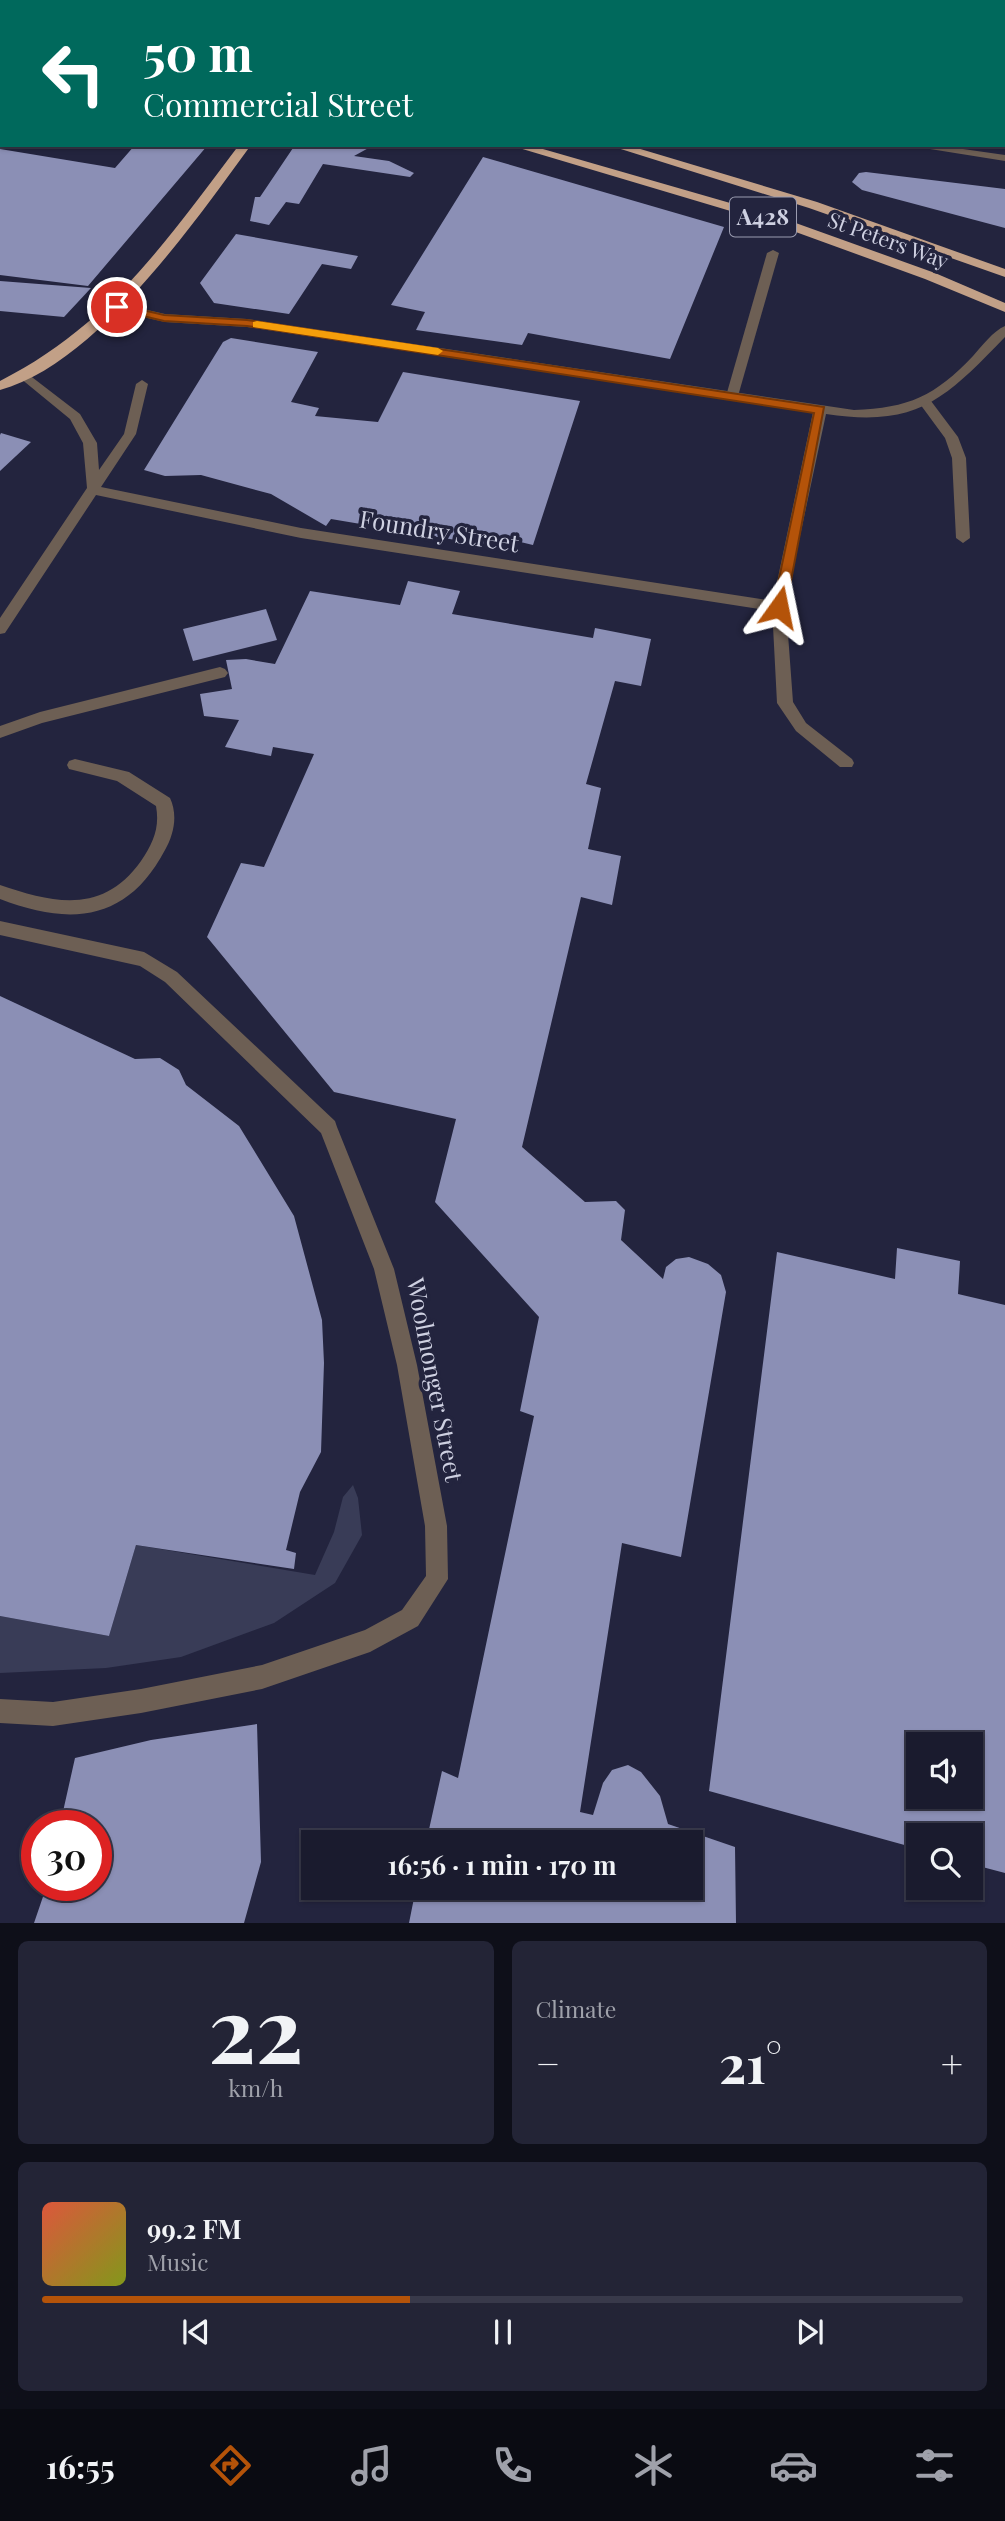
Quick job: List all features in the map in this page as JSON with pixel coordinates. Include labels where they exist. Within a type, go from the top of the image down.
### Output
[{"type":"highway","points":[[0,386],[24,375],[81,340],[131,294],[243,147]]},
{"type":"highway","name":"St Peters Way","points":[[522,147],[775,220],[930,276],[1005,308]]},
{"type":"highway","name":"St Peters Way","points":[[621,147],[813,205],[1005,273]]},
{"type":"street","points":[[925,147],[1005,158]]},
{"type":"street","points":[[732,396],[773,253]]},
{"type":"street","points":[[117,307],[164,318],[247,323],[820,410],[875,415],[926,404],[944,391],[1005,330]]},
{"type":"street","points":[[24,375],[75,416],[90,443],[94,490]]},
{"type":"street","points":[[0,629],[130,434],[142,384]]},
{"type":"street","points":[[926,404],[951,437],[959,458],[963,538]]},
{"type":"street","points":[[820,410],[779,607],[785,702],[801,727],[846,763]]},
{"type":"street","name":"Foundry Street","points":[[94,490],[301,533],[779,607]]},
{"type":"street","points":[[0,732],[40,718],[220,673]]},
{"type":"street","points":[[0,892],[46,907],[80,908],[105,902],[125,889],[146,868],[169,826],[164,803],[131,778],[107,769],[75,765]]},
{"type":"street","name":"Woolmonger Street","points":[[0,928],[144,959],[171,977],[328,1127],[384,1269],[407,1365],[436,1526],[437,1579],[410,1618],[370,1640],[262,1677],[141,1701],[53,1714],[0,1711]]},
{"type":"shaded area","points":[[353,1485],[358,1498],[362,1535],[335,1583],[274,1623],[181,1657],[106,1668],[0,1673],[0,1616],[109,1636],[136,1545],[315,1575],[334,1532],[343,1497]]},
{"type":"building","points":[[133,147],[206,147],[88,286],[0,275],[0,149],[115,168]]},
{"type":"building","points":[[370,147],[354,156],[389,161],[414,173],[410,177],[323,164],[299,204],[286,202],[269,225],[250,221],[255,197],[260,197],[293,148]]},
{"type":"building","points":[[483,157],[724,227],[670,359],[528,333],[522,345],[416,330],[425,312],[391,305]]},
{"type":"building","points":[[859,173],[1005,189],[1005,228],[862,190],[852,182]]},
{"type":"building","points":[[236,234],[358,256],[351,269],[322,264],[289,314],[214,303],[200,283]]},
{"type":"building","points":[[0,281],[91,288],[64,317],[0,311]]},
{"type":"building","points":[[231,338],[318,352],[291,402],[319,408],[315,416],[378,422],[403,372],[580,401],[533,545],[512,540],[509,549],[331,519],[326,526],[271,494],[201,475],[165,476],[144,470],[223,342]]},
{"type":"building","points":[[1,433],[31,442],[0,471],[0,435]]},
{"type":"building","points":[[408,581],[460,591],[452,614],[593,638],[595,628],[651,639],[641,686],[615,681],[586,784],[601,788],[588,849],[621,856],[612,905],[581,897],[522,1147],[585,1202],[616,1201],[625,1210],[621,1240],[663,1279],[666,1267],[676,1259],[689,1257],[708,1264],[721,1275],[726,1292],[681,1557],[622,1543],[580,1812],[593,1815],[603,1783],[612,1770],[628,1765],[641,1772],[660,1796],[668,1824],[685,1830],[429,1830],[442,1771],[458,1778],[534,1416],[520,1411],[539,1317],[435,1202],[456,1119],[334,1092],[207,937],[241,863],[264,867],[314,754],[273,747],[271,756],[225,747],[239,720],[204,716],[200,694],[232,689],[226,660],[246,659],[275,664],[310,591],[400,605]]},
{"type":"building","points":[[266,609],[277,640],[193,661],[183,629]]},
{"type":"building","points":[[0,996],[135,1059],[160,1058],[179,1070],[186,1085],[239,1126],[294,1216],[322,1320],[324,1363],[321,1452],[300,1492],[286,1550],[296,1553],[294,1569],[136,1545],[109,1636],[0,1616]]},
{"type":"building","points":[[897,1248],[960,1261],[958,1294],[1005,1305],[1005,1873],[983,1867],[983,1823],[906,1823],[906,1845],[709,1791],[777,1252],[895,1279]]},
{"type":"building","points":[[257,1724],[261,1862],[244,1923],[34,1923],[42,1901],[112,1901],[112,1810],[63,1810],[75,1758],[151,1740]]},
{"type":"building","points":[[703,1836],[735,1847],[736,1923],[409,1923],[414,1900],[703,1900]]},
{"type":"slow traffic","points":[[257,324],[438,351]]},
{"type":"route","points":[[117,307],[164,318],[247,323],[820,410],[779,607]]}]
